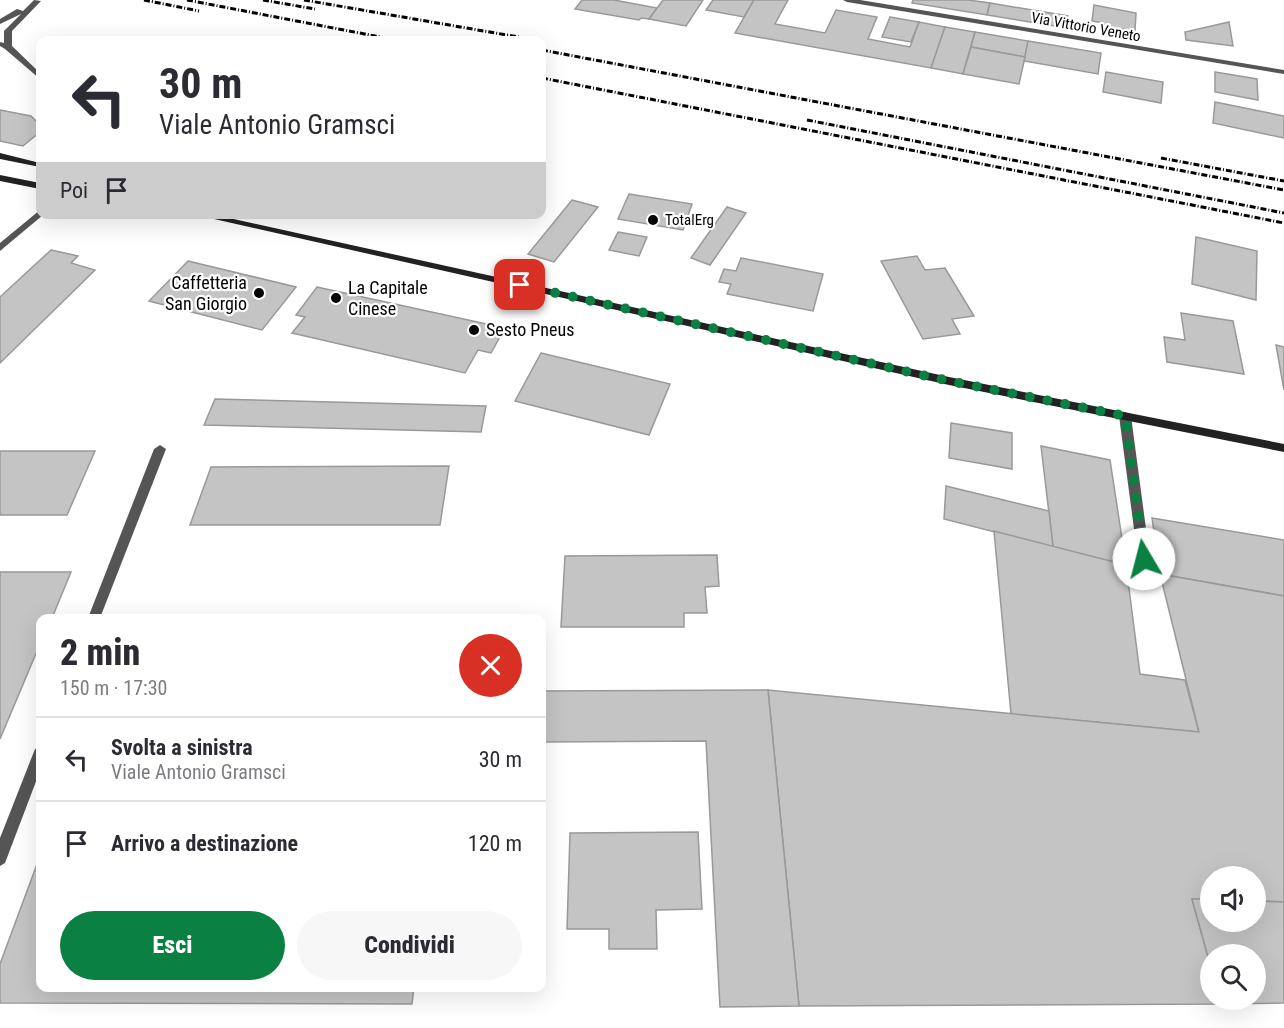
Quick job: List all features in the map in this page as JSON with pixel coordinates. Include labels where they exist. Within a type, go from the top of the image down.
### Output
[{"type":"main road","points":[[0,156],[36,164]]},
{"type":"main road","points":[[0,178],[36,185]]},
{"type":"main road","points":[[217,219],[949,381],[1284,448]]},
{"type":"street","name":"Via Vittorio Veneto","points":[[847,0],[1284,72]]},
{"type":"street","points":[[0,22],[38,1]]},
{"type":"street","points":[[36,73],[4,45],[8,31],[38,1]]},
{"type":"street","points":[[0,248],[36,216]]},
{"type":"street","points":[[1125,416],[1144,559]]},
{"type":"street","points":[[96,614],[160,449]]},
{"type":"street","points":[[0,858],[36,764]]},
{"type":"building","points":[[582,0],[614,0],[657,8],[649,19],[639,20],[575,9]]},
{"type":"building","points":[[663,0],[703,0],[686,26],[649,19]]},
{"type":"building","points":[[713,0],[754,0],[744,17],[706,10]]},
{"type":"building","points":[[754,0],[788,0],[775,24],[825,33],[836,10],[877,17],[868,39],[910,47],[919,22],[945,27],[931,68],[735,33]]},
{"type":"building","points":[[913,0],[968,0],[990,3],[987,15],[912,3]]},
{"type":"building","points":[[990,3],[1068,16],[1067,28],[987,15]]},
{"type":"building","points":[[1094,5],[1136,13],[1135,31],[1103,26],[1103,23],[1092,21]]},
{"type":"building","points":[[890,17],[919,22],[911,42],[882,37]]},
{"type":"building","points":[[1229,22],[1233,46],[1186,40],[1185,32]]},
{"type":"building","points":[[945,27],[975,32],[963,74],[931,68]]},
{"type":"building","points":[[975,32],[1028,41],[1025,57],[971,47]]},
{"type":"building","points":[[1028,41],[1101,53],[1098,74],[1024,61]]},
{"type":"building","points":[[971,47],[1025,57],[1019,84],[963,74]]},
{"type":"building","points":[[1106,72],[1163,82],[1161,103],[1103,92]]},
{"type":"building","points":[[1215,72],[1257,79],[1258,100],[1215,92]]},
{"type":"building","points":[[1215,102],[1284,116],[1284,138],[1213,123]]},
{"type":"building","points":[[0,110],[31,116],[36,121],[36,135],[23,146],[0,141]]},
{"type":"building","points":[[629,194],[692,204],[683,230],[618,219]]},
{"type":"building","points":[[572,200],[598,207],[554,262],[528,254]]},
{"type":"building","points":[[727,207],[746,213],[710,265],[691,258]]},
{"type":"building","points":[[618,232],[647,237],[639,256],[609,250]]},
{"type":"building","points":[[1196,237],[1257,251],[1256,300],[1192,284]]},
{"type":"building","points":[[51,250],[78,256],[71,263],[95,270],[0,363],[0,297]]},
{"type":"building","points":[[917,256],[925,270],[945,268],[974,316],[952,319],[960,334],[923,339],[881,261]]},
{"type":"building","points":[[741,258],[823,274],[813,311],[727,294],[731,284],[719,282],[724,269],[736,271]]},
{"type":"building","points":[[188,261],[296,287],[262,330],[149,301]]},
{"type":"building","points":[[317,287],[505,328],[491,353],[478,350],[465,373],[292,333],[305,317],[296,315]]},
{"type":"building","points":[[1181,313],[1233,321],[1244,374],[1167,362],[1164,337],[1185,340]]},
{"type":"building","points":[[1276,345],[1284,347],[1284,390]]},
{"type":"building","points":[[541,353],[670,384],[649,435],[515,401]]},
{"type":"building","points":[[215,399],[486,406],[481,432],[204,425]]},
{"type":"building","points":[[951,423],[1012,433],[1012,469],[949,458]]},
{"type":"building","points":[[1041,446],[1110,460],[1126,565],[1053,547]]},
{"type":"building","points":[[0,451],[95,451],[67,515],[0,515]]},
{"type":"building","points":[[449,466],[440,525],[190,525],[211,467]]},
{"type":"building","points":[[946,486],[1049,511],[1053,547],[944,519]]},
{"type":"building","points":[[1152,518],[1284,540],[1284,596],[1160,574]]},
{"type":"building","points":[[994,531],[1126,565],[1140,674],[1185,680],[1199,732],[1011,714]]},
{"type":"building","points":[[717,555],[719,586],[705,587],[707,613],[684,613],[684,627],[561,627],[565,556]]},
{"type":"building","points":[[0,572],[71,572],[54,614],[36,614],[36,654],[0,739]]},
{"type":"building","points":[[1160,574],[1284,596],[1284,902],[1266,901],[1266,866],[1200,866],[1200,899],[1192,899],[1204,944],[1200,944],[1200,1004],[799,1006],[768,690],[1199,732]]},
{"type":"building","points":[[768,690],[799,1006],[720,1007],[706,741],[546,742],[546,691]]},
{"type":"building","points":[[698,832],[702,909],[656,910],[657,949],[609,949],[609,929],[567,929],[570,833]]},
{"type":"building","points":[[36,867],[36,992],[413,992],[412,1004],[0,1003],[0,964]]},
{"type":"building","points":[[1192,899],[1200,899],[1200,928]]},
{"type":"building","points":[[1266,901],[1284,902],[1284,1003],[1266,1003],[1266,944],[1204,944],[1201,932],[1266,932]]},
{"type":"railway","points":[[144,0],[199,11]]},
{"type":"railway","points":[[187,0],[375,36]]},
{"type":"railway","points":[[263,0],[315,9]]},
{"type":"railway","points":[[304,0],[513,36]]},
{"type":"railway","points":[[546,51],[1284,190]]},
{"type":"railway","points":[[546,79],[1284,223]]},
{"type":"railway","points":[[807,120],[1284,213]]},
{"type":"railway","points":[[1161,158],[1284,181]]},
{"type":"place","name":"TotalErg","points":[[653,220]]},
{"type":"place","name":"Caffetteria San Giorgio","points":[[259,293]]},
{"type":"place","name":"La Capitale Cinese","points":[[336,298]]},
{"type":"place","name":"Sesto Pneus","points":[[474,330]]},
{"type":"route","points":[[520,285],[949,381],[1125,416],[1144,559]]}]
